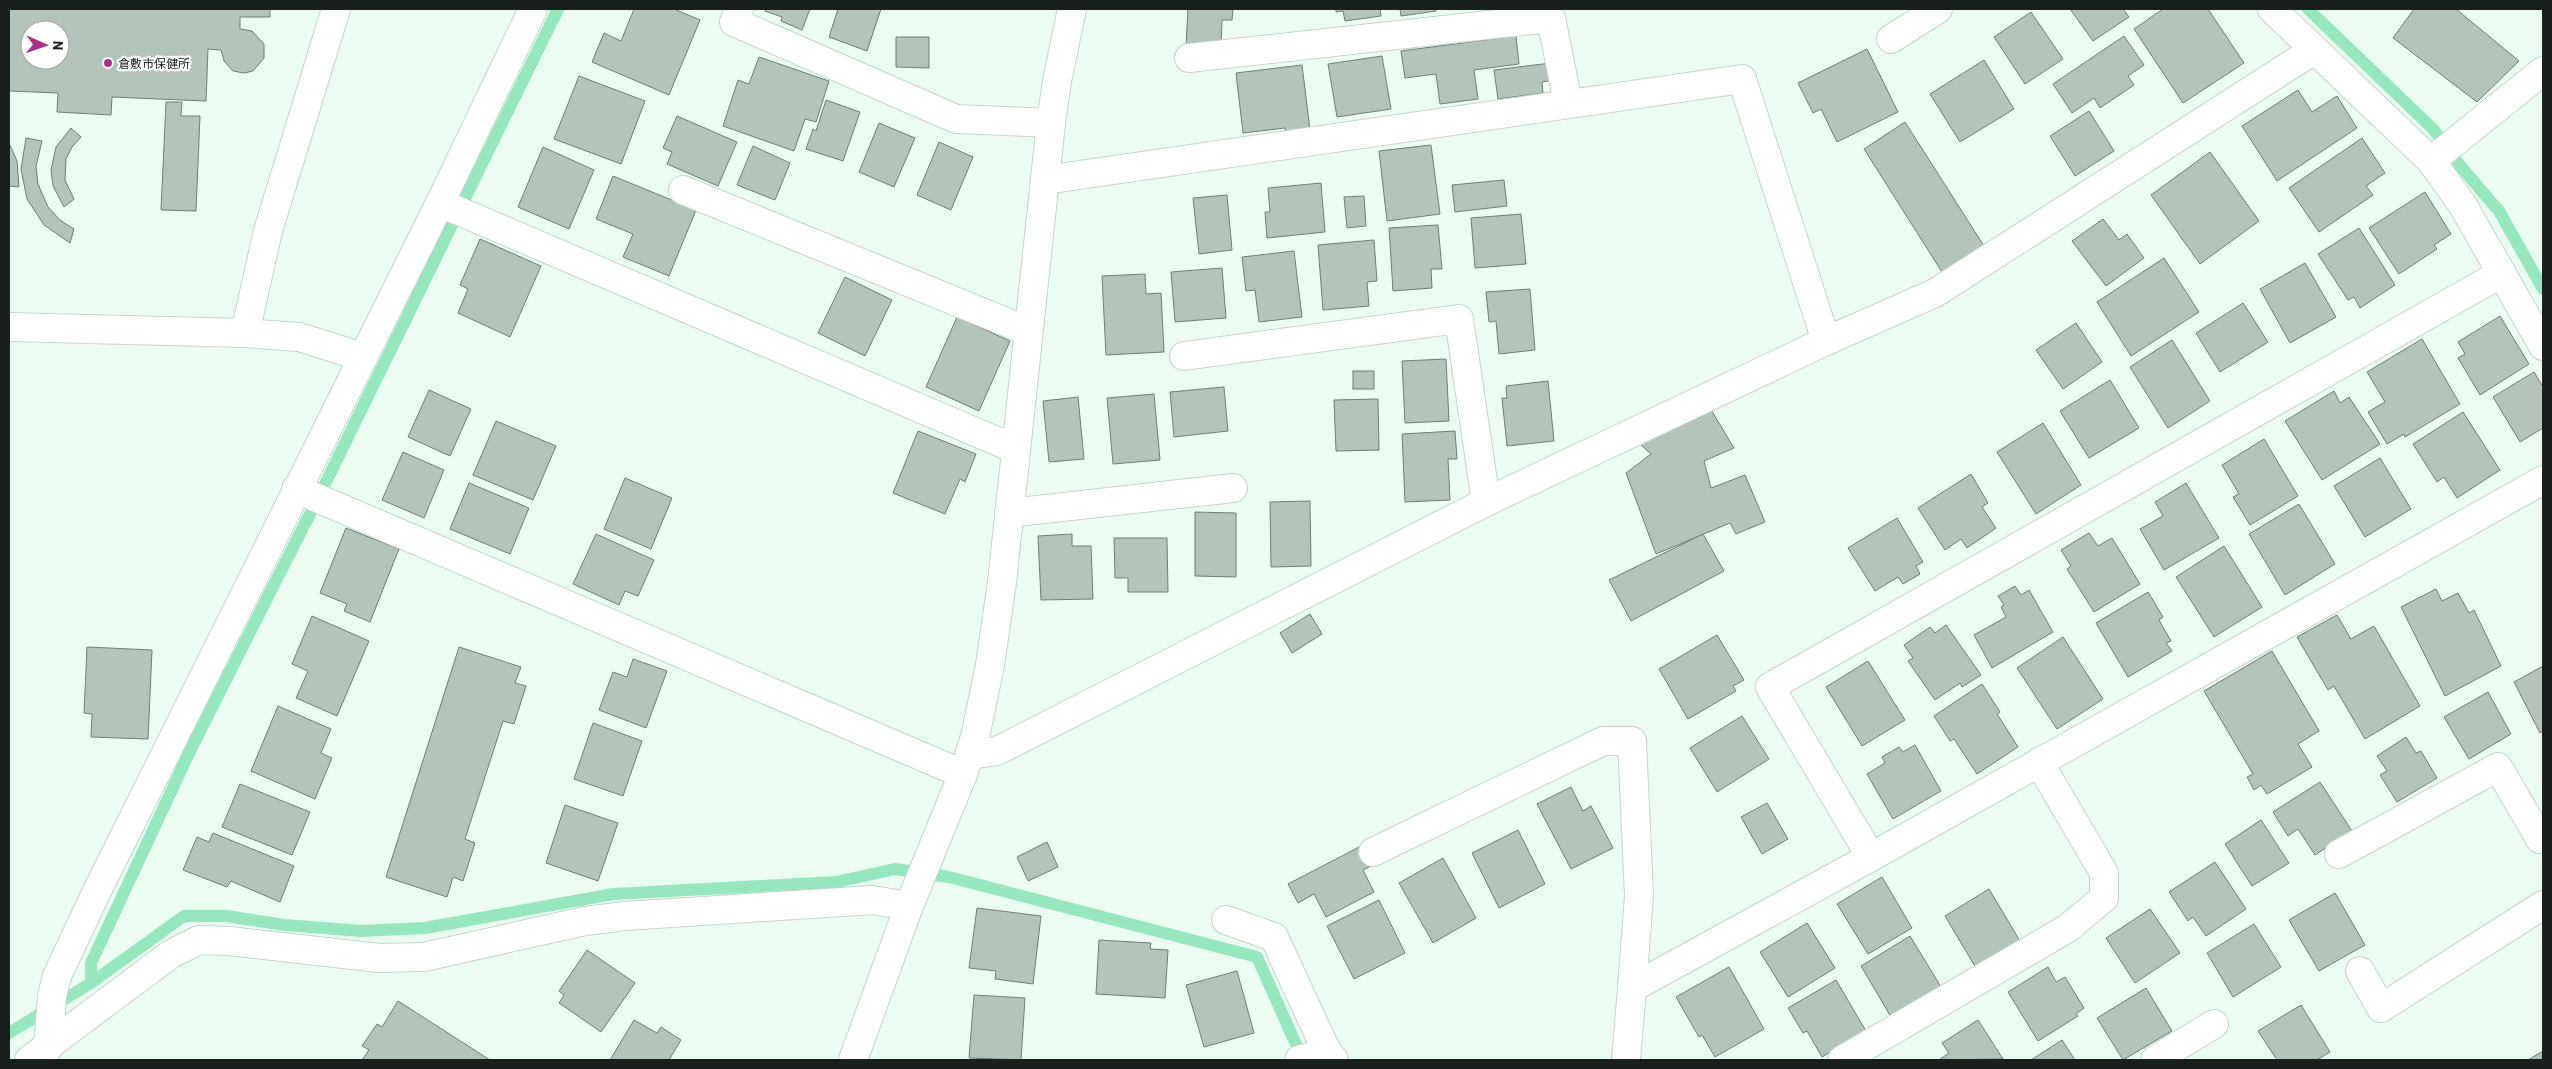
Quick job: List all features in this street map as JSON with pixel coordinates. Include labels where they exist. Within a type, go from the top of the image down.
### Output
[{"type":"street","points":[[245,333],[268,231],[336,9]]},
{"type":"street","points":[[43,1044],[57,976],[98,889],[309,494],[363,357],[452,208],[533,9]]},
{"type":"street","points":[[739,9],[734,22],[956,119],[1051,122]]},
{"type":"street","points":[[853,1060],[966,764],[990,665],[1009,513],[1051,122],[1057,81],[1072,9]]},
{"type":"street","points":[[1891,39],[1938,9]]},
{"type":"street","points":[[2272,9],[2314,50],[2442,152],[2462,204],[2543,346]]},
{"type":"street","points":[[1189,58],[1551,18],[1568,104]]},
{"type":"street","points":[[309,494],[966,764],[997,751],[1486,502],[1826,341],[1935,293],[2314,50]]},
{"type":"street","points":[[2442,152],[2543,72]]},
{"type":"street","points":[[1045,180],[1742,79],[1826,341]]},
{"type":"street","points":[[683,190],[1028,331]]},
{"type":"street","points":[[452,208],[1015,448]]},
{"type":"street","points":[[1871,857],[1770,687],[2502,273]]},
{"type":"street","points":[[1184,356],[1459,319],[1486,502]]},
{"type":"street","points":[[9,327],[245,333],[299,337],[363,357]]},
{"type":"street","points":[[1632,988],[1871,857],[2543,480]]},
{"type":"street","points":[[1009,513],[1232,488]]},
{"type":"street","points":[[1373,852],[1603,741],[1632,741],[1638,896],[1626,1060]]},
{"type":"street","points":[[1842,1060],[2068,928],[2104,898],[2104,873],[2040,762]]},
{"type":"street","points":[[2339,854],[2498,767],[2542,840]]},
{"type":"street","points":[[43,1044],[171,954],[199,940],[229,941],[378,958],[424,957],[585,921],[625,916],[872,900],[919,884]]},
{"type":"street","points":[[2360,971],[2381,1008],[2543,905]]},
{"type":"street","points":[[1226,920],[1274,937],[1318,1057]]},
{"type":"street","points":[[2155,1060],[2214,1024]]},
{"type":"building","name":"倉敷市保健所","points":[[9,9],[270,9],[270,17],[240,17],[240,29],[252,31],[264,44],[264,58],[253,71],[244,73],[233,71],[224,61],[221,50],[208,49],[206,101],[112,97],[111,115],[57,112],[58,93],[9,91]]},
{"type":"building","points":[[634,9],[674,9],[700,20],[669,95],[592,62],[604,33],[621,41]]},
{"type":"building","points":[[766,9],[810,9],[802,30],[781,21],[782,17],[765,11]]},
{"type":"building","points":[[838,9],[881,9],[867,51],[829,37]]},
{"type":"building","points":[[1188,9],[1233,9],[1232,20],[1222,20],[1221,47],[1186,46]]},
{"type":"building","points":[[1336,9],[1380,9],[1381,16],[1345,21],[1343,11],[1336,12]]},
{"type":"building","points":[[1400,9],[1436,9],[1436,11],[1401,16]]},
{"type":"building","points":[[2070,9],[2123,9],[2129,17],[2093,41]]},
{"type":"building","points":[[2163,9],[2208,9],[2244,63],[2183,103],[2134,29]]},
{"type":"building","points":[[2414,9],[2456,9],[2519,61],[2477,102],[2393,38]]},
{"type":"building","points":[[2031,12],[2063,59],[2025,84],[1994,37]]},
{"type":"building","points":[[1516,36],[1519,64],[1474,70],[1478,99],[1440,104],[1436,74],[1405,78],[1401,51]]},
{"type":"building","points":[[2124,36],[2144,65],[2128,76],[2134,85],[2100,108],[2094,98],[2072,113],[2053,84]]},
{"type":"building","points":[[896,37],[929,37],[929,68],[896,67]]},
{"type":"building","points":[[1867,49],[1898,112],[1837,142],[1821,109],[1813,113],[1798,83]]},
{"type":"building","points":[[1382,56],[1391,109],[1337,117],[1328,64]]},
{"type":"building","points":[[759,57],[829,81],[816,122],[805,119],[794,151],[723,126],[738,80],[749,84]]},
{"type":"building","points":[[1984,60],[2014,109],[1960,142],[1930,94]]},
{"type":"building","points":[[1551,63],[1553,80],[1542,82],[1543,93],[1498,99],[1494,70]]},
{"type":"building","points":[[1302,65],[1311,138],[1287,140],[1285,128],[1243,133],[1236,73]]},
{"type":"building","points":[[579,76],[645,101],[621,164],[554,139]]},
{"type":"building","points":[[2298,90],[2312,112],[2337,96],[2357,128],[2277,181],[2242,126]]},
{"type":"building","points":[[826,100],[860,112],[843,161],[806,149],[813,129],[816,131]]},
{"type":"building","points":[[166,102],[182,102],[181,116],[200,116],[196,211],[161,210]]},
{"type":"building","points":[[2089,111],[2114,151],[2075,176],[2050,136]]},
{"type":"building","points":[[677,116],[737,142],[718,186],[667,164],[672,152],[663,148]]},
{"type":"building","points":[[1905,122],[1984,246],[1942,272],[1864,149]]},
{"type":"building","points":[[879,123],[915,138],[894,187],[859,172]]},
{"type":"building","points":[[71,128],[81,137],[72,147],[66,159],[65,180],[74,199],[64,207],[53,186],[51,170],[56,147]]},
{"type":"building","points":[[26,138],[42,141],[36,166],[38,184],[48,207],[60,220],[74,229],[70,243],[44,225],[27,199],[21,169]]},
{"type":"building","points":[[2362,138],[2385,173],[2366,186],[2373,195],[2319,232],[2289,188]]},
{"type":"building","points":[[939,142],[973,157],[951,210],[917,195]]},
{"type":"building","points":[[9,143],[17,161],[19,187],[9,186]]},
{"type":"building","points":[[1431,145],[1440,214],[1387,221],[1379,151]]},
{"type":"building","points":[[753,146],[790,163],[775,200],[737,185]]},
{"type":"building","points":[[543,147],[594,170],[569,229],[518,207]]},
{"type":"building","points":[[2210,152],[2259,221],[2200,264],[2151,195]]},
{"type":"building","points":[[613,176],[696,210],[669,276],[623,257],[633,234],[596,219]]},
{"type":"building","points":[[1504,180],[1507,206],[1455,212],[1452,185]]},
{"type":"building","points":[[1321,183],[1325,232],[1267,238],[1265,212],[1270,212],[1268,188]]},
{"type":"building","points":[[2425,192],[2451,234],[2434,245],[2437,249],[2399,274],[2369,228]]},
{"type":"building","points":[[1227,195],[1232,250],[1199,254],[1193,198]]},
{"type":"building","points":[[1364,196],[1366,226],[1347,228],[1344,197]]},
{"type":"building","points":[[1521,214],[1526,264],[1475,268],[1471,218]]},
{"type":"building","points":[[2103,219],[2119,240],[2127,234],[2144,258],[2106,286],[2072,241]]},
{"type":"building","points":[[1438,225],[1442,269],[1431,269],[1432,288],[1393,291],[1389,228]]},
{"type":"building","points":[[2359,228],[2395,285],[2360,308],[2354,297],[2348,300],[2318,254]]},
{"type":"building","points":[[480,239],[541,266],[510,337],[458,313],[468,289],[460,285]]},
{"type":"building","points":[[1374,240],[1377,281],[1367,282],[1369,306],[1323,310],[1318,245]]},
{"type":"building","points":[[1294,251],[1302,317],[1259,322],[1255,290],[1246,291],[1242,257]]},
{"type":"building","points":[[2164,258],[2199,312],[2131,356],[2097,302]]},
{"type":"building","points":[[2305,263],[2336,317],[2290,343],[2260,289]]},
{"type":"building","points":[[1222,268],[1226,318],[1175,322],[1171,272]]},
{"type":"building","points":[[1145,274],[1146,294],[1161,293],[1164,352],[1106,355],[1102,276]]},
{"type":"building","points":[[845,277],[892,300],[865,356],[818,333]]},
{"type":"building","points":[[1530,289],[1535,350],[1499,354],[1496,321],[1489,322],[1486,292]]},
{"type":"building","points":[[2243,303],[2268,342],[2220,372],[2196,333]]},
{"type":"building","points":[[2500,316],[2529,364],[2480,395],[2458,358],[2465,354],[2458,342]]},
{"type":"building","points":[[957,317],[1010,341],[979,411],[926,387]]},
{"type":"building","points":[[2076,323],[2102,362],[2063,389],[2036,350]]},
{"type":"building","points":[[2422,339],[2460,404],[2405,437],[2404,434],[2387,444],[2368,412],[2385,402],[2367,372]]},
{"type":"building","points":[[2172,340],[2210,401],[2168,428],[2130,367]]},
{"type":"building","points":[[1446,359],[1449,421],[1405,423],[1402,361]]},
{"type":"building","points":[[1353,371],[1374,371],[1374,389],[1353,389]]},
{"type":"building","points":[[2534,372],[2543,387],[2543,428],[2520,442],[2493,397]]},
{"type":"building","points":[[2110,380],[2139,428],[2089,458],[2060,411]]},
{"type":"building","points":[[1548,381],[1554,441],[1507,446],[1502,398],[1507,398],[1506,386]]},
{"type":"building","points":[[1224,387],[1228,431],[1174,437],[1170,392]]},
{"type":"building","points":[[429,390],[471,409],[450,456],[408,437]]},
{"type":"building","points":[[2334,391],[2340,403],[2349,397],[2380,444],[2322,480],[2285,421]]},
{"type":"building","points":[[1154,394],[1160,460],[1113,464],[1107,398]]},
{"type":"building","points":[[1078,397],[1084,459],[1049,462],[1043,401]]},
{"type":"building","points":[[1378,399],[1379,450],[1336,451],[1334,400]]},
{"type":"building","points":[[1710,408],[1734,448],[1704,461],[1711,488],[1745,475],[1765,522],[1736,534],[1730,523],[1656,554],[1626,473],[1651,454],[1640,444]]},
{"type":"building","points":[[2463,412],[2500,470],[2457,498],[2444,477],[2437,482],[2413,444]]},
{"type":"building","points":[[496,421],[556,446],[533,500],[473,475]]},
{"type":"building","points":[[2043,423],[2081,485],[2036,514],[1997,452]]},
{"type":"building","points":[[918,431],[976,454],[965,482],[960,479],[945,514],[893,493]]},
{"type":"building","points":[[1455,431],[1457,459],[1448,459],[1450,500],[1405,502],[1402,434]]},
{"type":"building","points":[[2264,439],[2298,496],[2250,525],[2233,497],[2239,494],[2222,465]]},
{"type":"building","points":[[403,452],[444,470],[424,518],[382,500]]},
{"type":"building","points":[[2380,458],[2411,509],[2365,537],[2334,486]]},
{"type":"building","points":[[1971,474],[1988,503],[1982,507],[1996,528],[1967,548],[1961,539],[1945,550],[1918,508]]},
{"type":"building","points":[[625,478],[672,498],[651,549],[604,529]]},
{"type":"building","points":[[469,483],[529,508],[510,554],[450,529]]},
{"type":"building","points":[[2186,483],[2219,538],[2164,570],[2140,529],[2163,516],[2155,502]]},
{"type":"building","points":[[1310,501],[1311,566],[1271,567],[1270,502]]},
{"type":"building","points":[[2299,504],[2335,564],[2285,595],[2249,534]]},
{"type":"building","points":[[1195,512],[1236,513],[1236,577],[1195,576]]},
{"type":"building","points":[[1897,518],[1923,562],[1916,566],[1920,574],[1903,584],[1898,577],[1875,591],[1848,548]]},
{"type":"building","points":[[346,528],[399,549],[370,622],[344,611],[347,604],[320,593]]},
{"type":"building","points":[[2089,533],[2098,546],[2112,538],[2140,584],[2094,612],[2067,569],[2071,566],[2061,550]]},
{"type":"building","points":[[596,534],[654,560],[638,596],[625,591],[619,605],[573,584]]},
{"type":"building","points":[[1072,534],[1072,546],[1091,546],[1093,599],[1041,600],[1038,536]]},
{"type":"building","points":[[1703,534],[1724,571],[1631,621],[1609,580]]},
{"type":"building","points":[[1114,538],[1167,538],[1168,592],[1128,592],[1128,578],[1115,578]]},
{"type":"building","points":[[2224,546],[2262,607],[2214,637],[2176,577]]},
{"type":"building","points":[[2015,586],[2021,595],[2029,590],[2053,632],[1992,668],[1974,635],[2006,617],[2001,607],[2004,605],[1998,596]]},
{"type":"building","points":[[2436,589],[2442,601],[2458,593],[2469,613],[2474,610],[2501,666],[2445,696],[2401,607]]},
{"type":"building","points":[[2148,592],[2163,617],[2159,620],[2171,641],[2166,643],[2172,651],[2128,677],[2096,623]]},
{"type":"building","points":[[1310,614],[1322,634],[1292,653],[1280,633]]},
{"type":"building","points":[[2337,615],[2351,639],[2374,626],[2420,706],[2365,739],[2334,686],[2328,690],[2297,637]]},
{"type":"building","points":[[312,616],[369,641],[337,716],[296,698],[308,671],[292,664]]},
{"type":"building","points":[[1946,625],[1981,675],[1962,687],[1960,683],[1935,700],[1908,661],[1913,658],[1904,645],[1930,627],[1935,633]]},
{"type":"building","points":[[1717,635],[1744,680],[1733,686],[1736,691],[1688,719],[1659,669]]},
{"type":"building","points":[[2063,637],[2103,699],[2057,729],[2017,668]]},
{"type":"building","points":[[87,647],[152,650],[148,739],[91,737],[92,714],[84,713]]},
{"type":"building","points":[[459,647],[521,667],[515,683],[526,686],[514,724],[503,721],[465,839],[475,843],[463,881],[453,877],[447,897],[386,877]]},
{"type":"building","points":[[2272,651],[2319,731],[2298,744],[2312,767],[2267,794],[2261,785],[2254,790],[2247,777],[2253,774],[2204,691]]},
{"type":"building","points":[[633,659],[667,671],[646,728],[599,710],[613,672],[627,677]]},
{"type":"building","points":[[1868,661],[1905,720],[1862,746],[1826,687]]},
{"type":"building","points":[[2543,666],[2543,731],[2540,733],[2514,682]]},
{"type":"building","points":[[1982,684],[2000,712],[1997,714],[2018,747],[1977,774],[1954,739],[1950,741],[1934,716]]},
{"type":"building","points":[[2488,692],[2511,734],[2469,759],[2444,717]]},
{"type":"building","points":[[278,706],[331,729],[321,753],[332,758],[315,799],[251,771]]},
{"type":"building","points":[[1742,716],[1769,759],[1717,792],[1690,748]]},
{"type":"building","points":[[593,723],[642,741],[623,796],[574,779]]},
{"type":"building","points":[[2406,737],[2416,753],[2421,751],[2437,778],[2397,802],[2380,775],[2387,771],[2377,756]]},
{"type":"building","points":[[1915,745],[1941,791],[1893,819],[1867,774],[1885,763],[1882,757],[1899,747],[1903,752]]},
{"type":"building","points":[[2320,782],[2352,831],[2315,855],[2298,829],[2288,836],[2273,812]]},
{"type":"building","points":[[240,784],[310,812],[292,855],[222,827]]},
{"type":"building","points":[[1571,787],[1583,811],[1591,806],[1613,848],[1571,869],[1537,804]]},
{"type":"building","points":[[1767,803],[1788,839],[1762,854],[1741,817]]},
{"type":"building","points":[[565,805],[618,823],[598,881],[546,863]]},
{"type":"building","points":[[2261,820],[2289,863],[2252,886],[2225,844]]},
{"type":"building","points":[[1518,830],[1545,884],[1499,908],[1472,853]]},
{"type":"building","points":[[213,833],[294,866],[280,902],[231,881],[227,887],[183,870],[197,837],[209,842]]},
{"type":"building","points":[[1047,842],[1058,867],[1028,881],[1017,857]]},
{"type":"building","points":[[1363,845],[1373,865],[1363,870],[1374,892],[1326,917],[1314,894],[1298,903],[1288,884]]},
{"type":"building","points":[[1443,858],[1476,918],[1433,943],[1399,883]]},
{"type":"building","points":[[2215,862],[2246,909],[2206,936],[2193,917],[2188,921],[2169,892]]},
{"type":"building","points":[[1882,877],[1912,928],[1868,954],[1837,904]]},
{"type":"building","points":[[1989,889],[2020,941],[1976,968],[1945,916]]},
{"type":"building","points":[[2335,893],[2365,945],[2319,971],[2289,920]]},
{"type":"building","points":[[1379,900],[1405,953],[1354,979],[1327,926]]},
{"type":"building","points":[[977,908],[1041,916],[1033,984],[995,979],[996,971],[969,968]]},
{"type":"building","points":[[2150,909],[2180,953],[2135,983],[2106,938]]},
{"type":"building","points":[[1807,923],[1835,968],[1788,997],[1760,952]]},
{"type":"building","points":[[2254,924],[2281,967],[2233,997],[2207,953]]},
{"type":"building","points":[[1910,936],[1941,987],[1891,1017],[1861,966]]},
{"type":"building","points":[[1099,940],[1151,943],[1150,949],[1168,950],[1165,998],[1096,994]]},
{"type":"building","points":[[587,950],[635,983],[601,1032],[559,1003],[564,995],[559,991]]},
{"type":"building","points":[[1729,967],[1764,1029],[1715,1057],[1702,1035],[1699,1037],[1676,997]]},
{"type":"building","points":[[2048,967],[2056,982],[2065,977],[2084,1008],[2076,1014],[2078,1016],[2038,1041],[2008,992]]},
{"type":"building","points":[[1237,971],[1254,1033],[1204,1047],[1186,985]]},
{"type":"building","points":[[1836,980],[1866,1031],[1822,1057],[1807,1031],[1803,1033],[1788,1008]]},
{"type":"building","points":[[2146,988],[2172,1031],[2123,1060],[2097,1018]]},
{"type":"building","points":[[974,995],[1025,998],[1021,1060],[969,1058]]},
{"type":"building","points":[[398,1001],[490,1060],[362,1060],[369,1050],[362,1046],[377,1024],[382,1027]]},
{"type":"building","points":[[2301,1005],[2330,1052],[2317,1060],[2277,1060],[2258,1031]]},
{"type":"building","points":[[634,1020],[657,1033],[661,1027],[681,1040],[669,1060],[610,1060]]},
{"type":"building","points":[[1978,1020],[2003,1059],[1939,1060],[1949,1053],[1942,1043]]},
{"type":"building","points":[[2062,1040],[2075,1060],[2031,1060]]},
{"type":"building","points":[[2543,1051],[2543,1060],[2528,1060]]},
{"type":"waterway","points":[[91,983],[91,963],[191,749],[325,484],[558,9]]},
{"type":"waterway","points":[[2308,9],[2433,129],[2462,168],[2499,211],[2543,289]]},
{"type":"waterway","points":[[9,1033],[91,983],[184,916],[226,916],[285,925],[361,931],[425,928],[613,894],[836,882],[895,869],[949,877],[1257,957],[1303,1060]]},
{"type":"place","name":"倉敷市保健所","points":[[108,63]]}]
